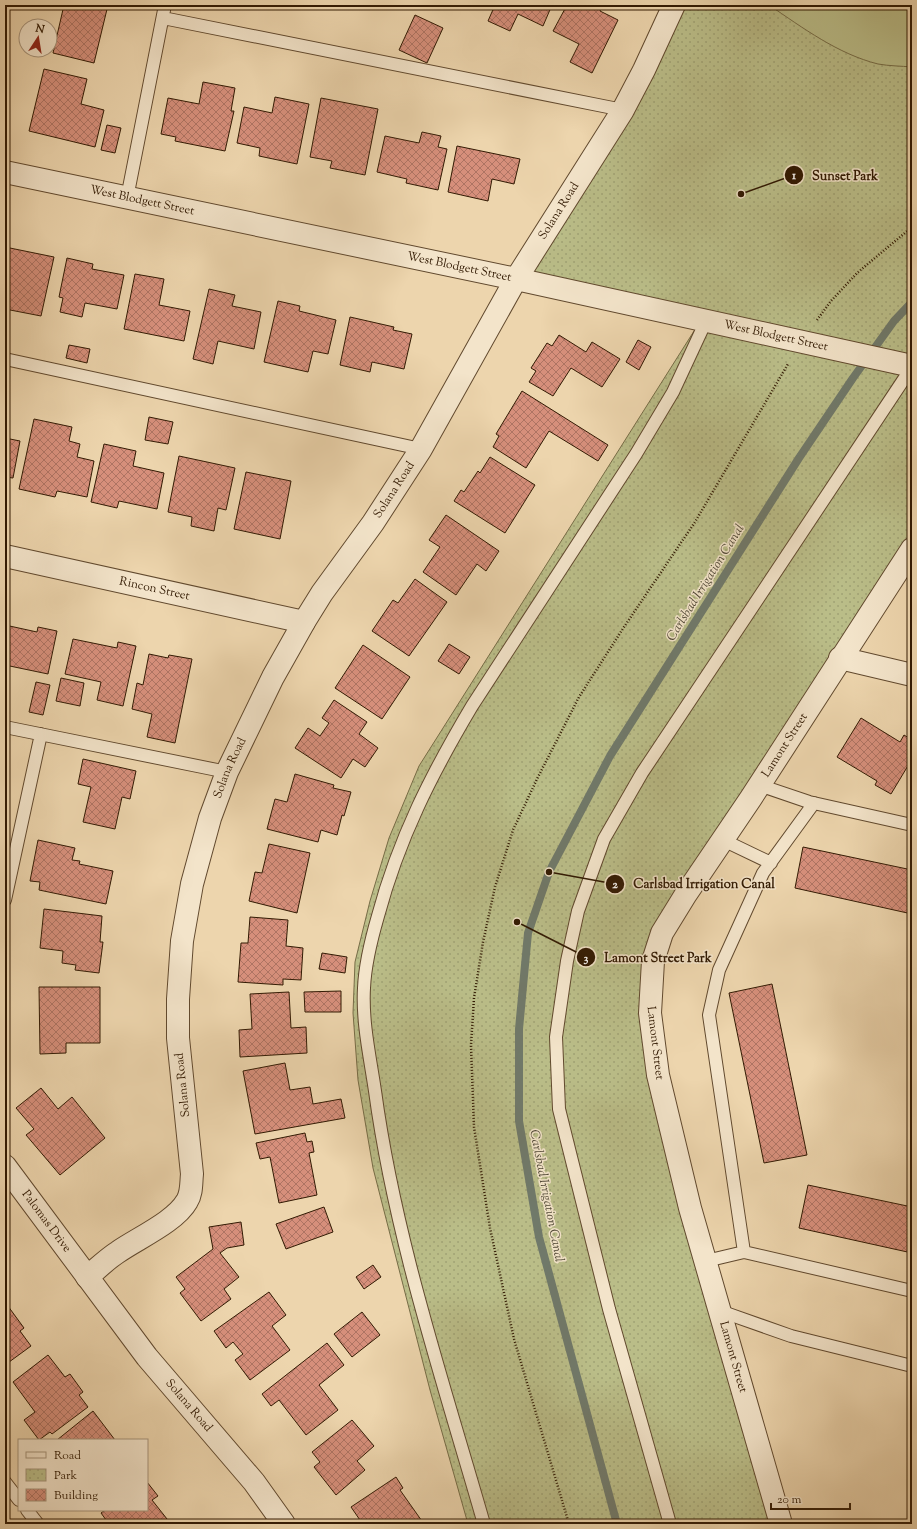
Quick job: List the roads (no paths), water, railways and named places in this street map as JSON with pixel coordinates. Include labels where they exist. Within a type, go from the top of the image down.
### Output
[{"type":"street","name":"Solana Road","points":[[284,1524],[254,1482],[147,1357],[87,1277],[116,1253],[166,1222],[181,1209],[191,1192],[192,1174],[178,1038],[178,999],[182,941],[192,884],[210,818],[227,772],[274,677],[304,622],[322,593],[373,523],[421,449],[516,279],[623,110],[644,70],[674,5]]},
{"type":"street","name":"West Blodgett Street","points":[[5,172],[516,279],[906,365]]},
{"type":"street","name":"Lamont Street","points":[[781,1524],[687,1192],[658,1075],[650,1013],[653,961],[662,933],[912,549]]},
{"type":"street","name":"Rincon Street","points":[[5,556],[304,622]]},
{"type":"street","points":[[840,658],[912,674]]},
{"type":"street","name":"Palomas Drive","points":[[5,1166],[87,1277]]},
{"type":"lane","points":[[127,198],[162,18],[166,5]]},
{"type":"lane","points":[[162,18],[623,110]]},
{"type":"lane","points":[[484,1524],[417,1293],[390,1179],[378,1118],[364,1012],[364,988],[369,950],[386,884],[405,834],[436,768],[472,706],[636,454],[673,392],[706,321]]},
{"type":"lane","points":[[5,359],[421,449]]},
{"type":"lane","points":[[670,1524],[609,1309],[559,1109],[556,1037],[570,947],[578,911],[604,839],[642,773],[906,365]]},
{"type":"lane","points":[[5,726],[227,772]]},
{"type":"lane","points":[[5,900],[41,734]]},
{"type":"lane","points":[[759,784],[814,803],[912,825]]},
{"type":"lane","points":[[744,1252],[709,1015],[718,970],[764,873],[814,803]]},
{"type":"lane","points":[[723,840],[771,863]]},
{"type":"lane","points":[[706,1261],[744,1252],[912,1291]]},
{"type":"lane","points":[[720,1311],[791,1336],[912,1366]]},
{"type":"lane","points":[[5,1482],[18,1499]]},
{"type":"lane","points":[[28,1511],[38,1524]]},
{"type":"waterway","name":"Carlsbad Irrigation Canal","points":[[617,1524],[539,1237],[519,1121],[519,1029],[528,933],[549,872],[610,756],[799,458],[853,378],[894,321],[912,302]]},
{"type":"place","name":"Sunset Park","points":[[741,194]]},
{"type":"place","name":"Carlsbad Irrigation Canal","points":[[549,872]]},
{"type":"place","name":"Lamont Street Park","points":[[517,922]]}]
